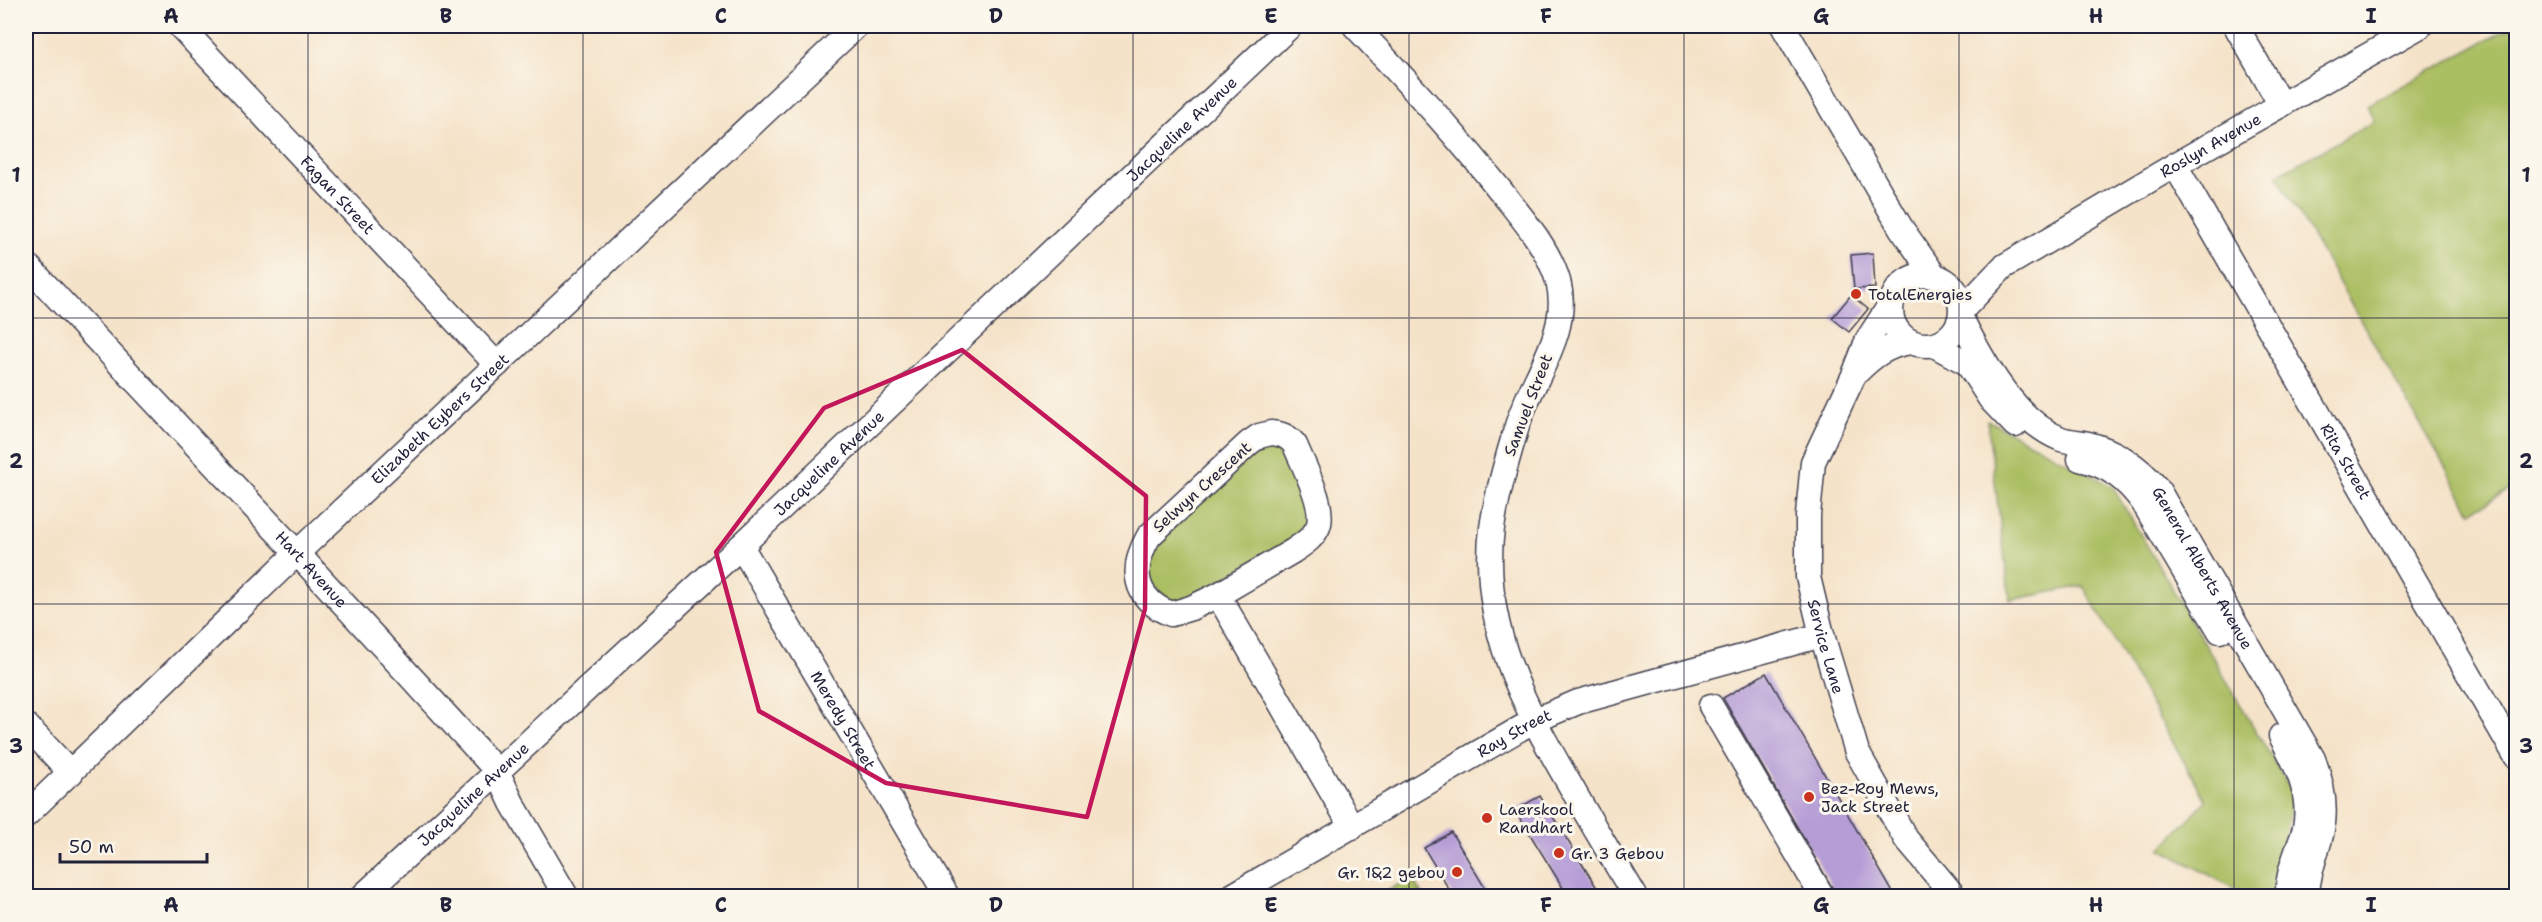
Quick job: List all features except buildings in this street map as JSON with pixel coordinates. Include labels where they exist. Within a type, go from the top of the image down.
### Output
[{"type":"street","name":"Fagan Street","points":[[180,26],[497,365]]},
{"type":"street","name":"Elizabeth Eybers Street","points":[[26,815],[297,553],[856,26]]},
{"type":"street","name":"Jacqueline Avenue","points":[[363,897],[741,546],[1290,26]]},
{"type":"street","name":"Samuel Street","points":[[1355,26],[1453,131],[1539,241],[1551,261],[1562,303],[1561,322],[1519,420],[1500,482],[1492,530],[1491,580],[1498,623],[1510,669],[1533,721],[1635,897]]},
{"type":"street","points":[[1783,26],[1901,228],[1941,278],[1958,294],[1961,314]]},
{"type":"street","points":[[2236,26],[2281,105]]},
{"type":"street","name":"Roslyn Avenue","points":[[2003,267],[2175,165],[2420,26]]},
{"type":"street","name":"Rita Street","points":[[2175,165],[2517,756]]},
{"type":"street","points":[[1901,228],[1904,250],[1891,318],[1898,332],[1910,342]]},
{"type":"street","name":"Hart Avenue","points":[[26,264],[297,553],[497,771],[512,803],[566,897]]},
{"type":"street","points":[[1896,294],[1916,276],[1941,278],[2003,267]]},
{"type":"street","points":[[1854,375],[1891,345],[1910,342],[1926,346],[1934,345],[1951,335],[1961,314],[2003,267]]},
{"type":"street","name":"Service Lane","points":[[1896,294],[1868,339],[1854,375],[1813,462],[1808,515],[1808,577],[1822,635],[1857,752],[1906,839],[1954,897]]},
{"type":"street","name":"General Alberts Avenue","points":[[1961,314],[1988,366],[2013,400],[2033,422],[2061,439],[2089,444],[2122,457],[2157,488],[2294,759],[2305,790],[2306,818],[2290,874],[2288,897]]},
{"type":"street","name":"General Alberts Avenue","points":[[1934,345],[1967,363],[1991,400],[2039,445],[2099,464],[2130,484],[2218,611],[2313,759],[2319,776],[2324,802],[2323,827],[2311,864],[2307,897]]},
{"type":"street","name":"Selwyn Crescent","points":[[1281,434],[1290,438],[1295,446],[1315,493],[1321,521],[1308,541],[1218,595],[1181,612],[1171,614],[1160,610],[1144,595],[1138,579],[1137,564],[1140,551],[1159,525],[1249,443],[1259,436],[1281,434]]},
{"type":"street","name":"Meredy Street","points":[[741,546],[947,897]]},
{"type":"street","points":[[1218,595],[1352,827]]},
{"type":"street","name":"Ray Street","points":[[1232,897],[1533,721],[1578,702],[1822,635]]},
{"type":"street","points":[[1711,706],[1822,897]]},
{"type":"street","points":[[26,724],[71,773]]},
{"type":"highlighted area","points":[[962,350],[1146,496],[1145,609],[1087,817],[886,783],[759,711],[716,552],[824,408]]},
{"type":"green space","points":[[2516,26],[2516,486],[2471,512],[2277,175],[2374,122],[2367,105]]},
{"type":"green space","points":[[1987,420],[2112,486],[2293,794],[2274,896],[2248,896],[2161,849],[2206,800],[2083,586],[2010,600]]},
{"type":"green space","points":[[1281,445],[1290,450],[1308,492],[1308,526],[1290,541],[1189,598],[1176,602],[1159,592],[1150,581],[1147,568],[1148,561],[1163,539],[1209,492],[1238,467],[1259,453]]},
{"type":"green space","points":[[1411,877],[1423,896],[1379,896]]},
{"type":"place","name":"TotalEnergies","points":[[1856,294]]},
{"type":"place","name":"Bez-Roy Mews, Jack Street","points":[[1809,797]]},
{"type":"place","name":"Laerskool Randhart","points":[[1487,818]]},
{"type":"place","name":"Gr. 3 Gebou","points":[[1559,853]]},
{"type":"place","name":"Gr. 1&2 gebou","points":[[1457,872]]}]
